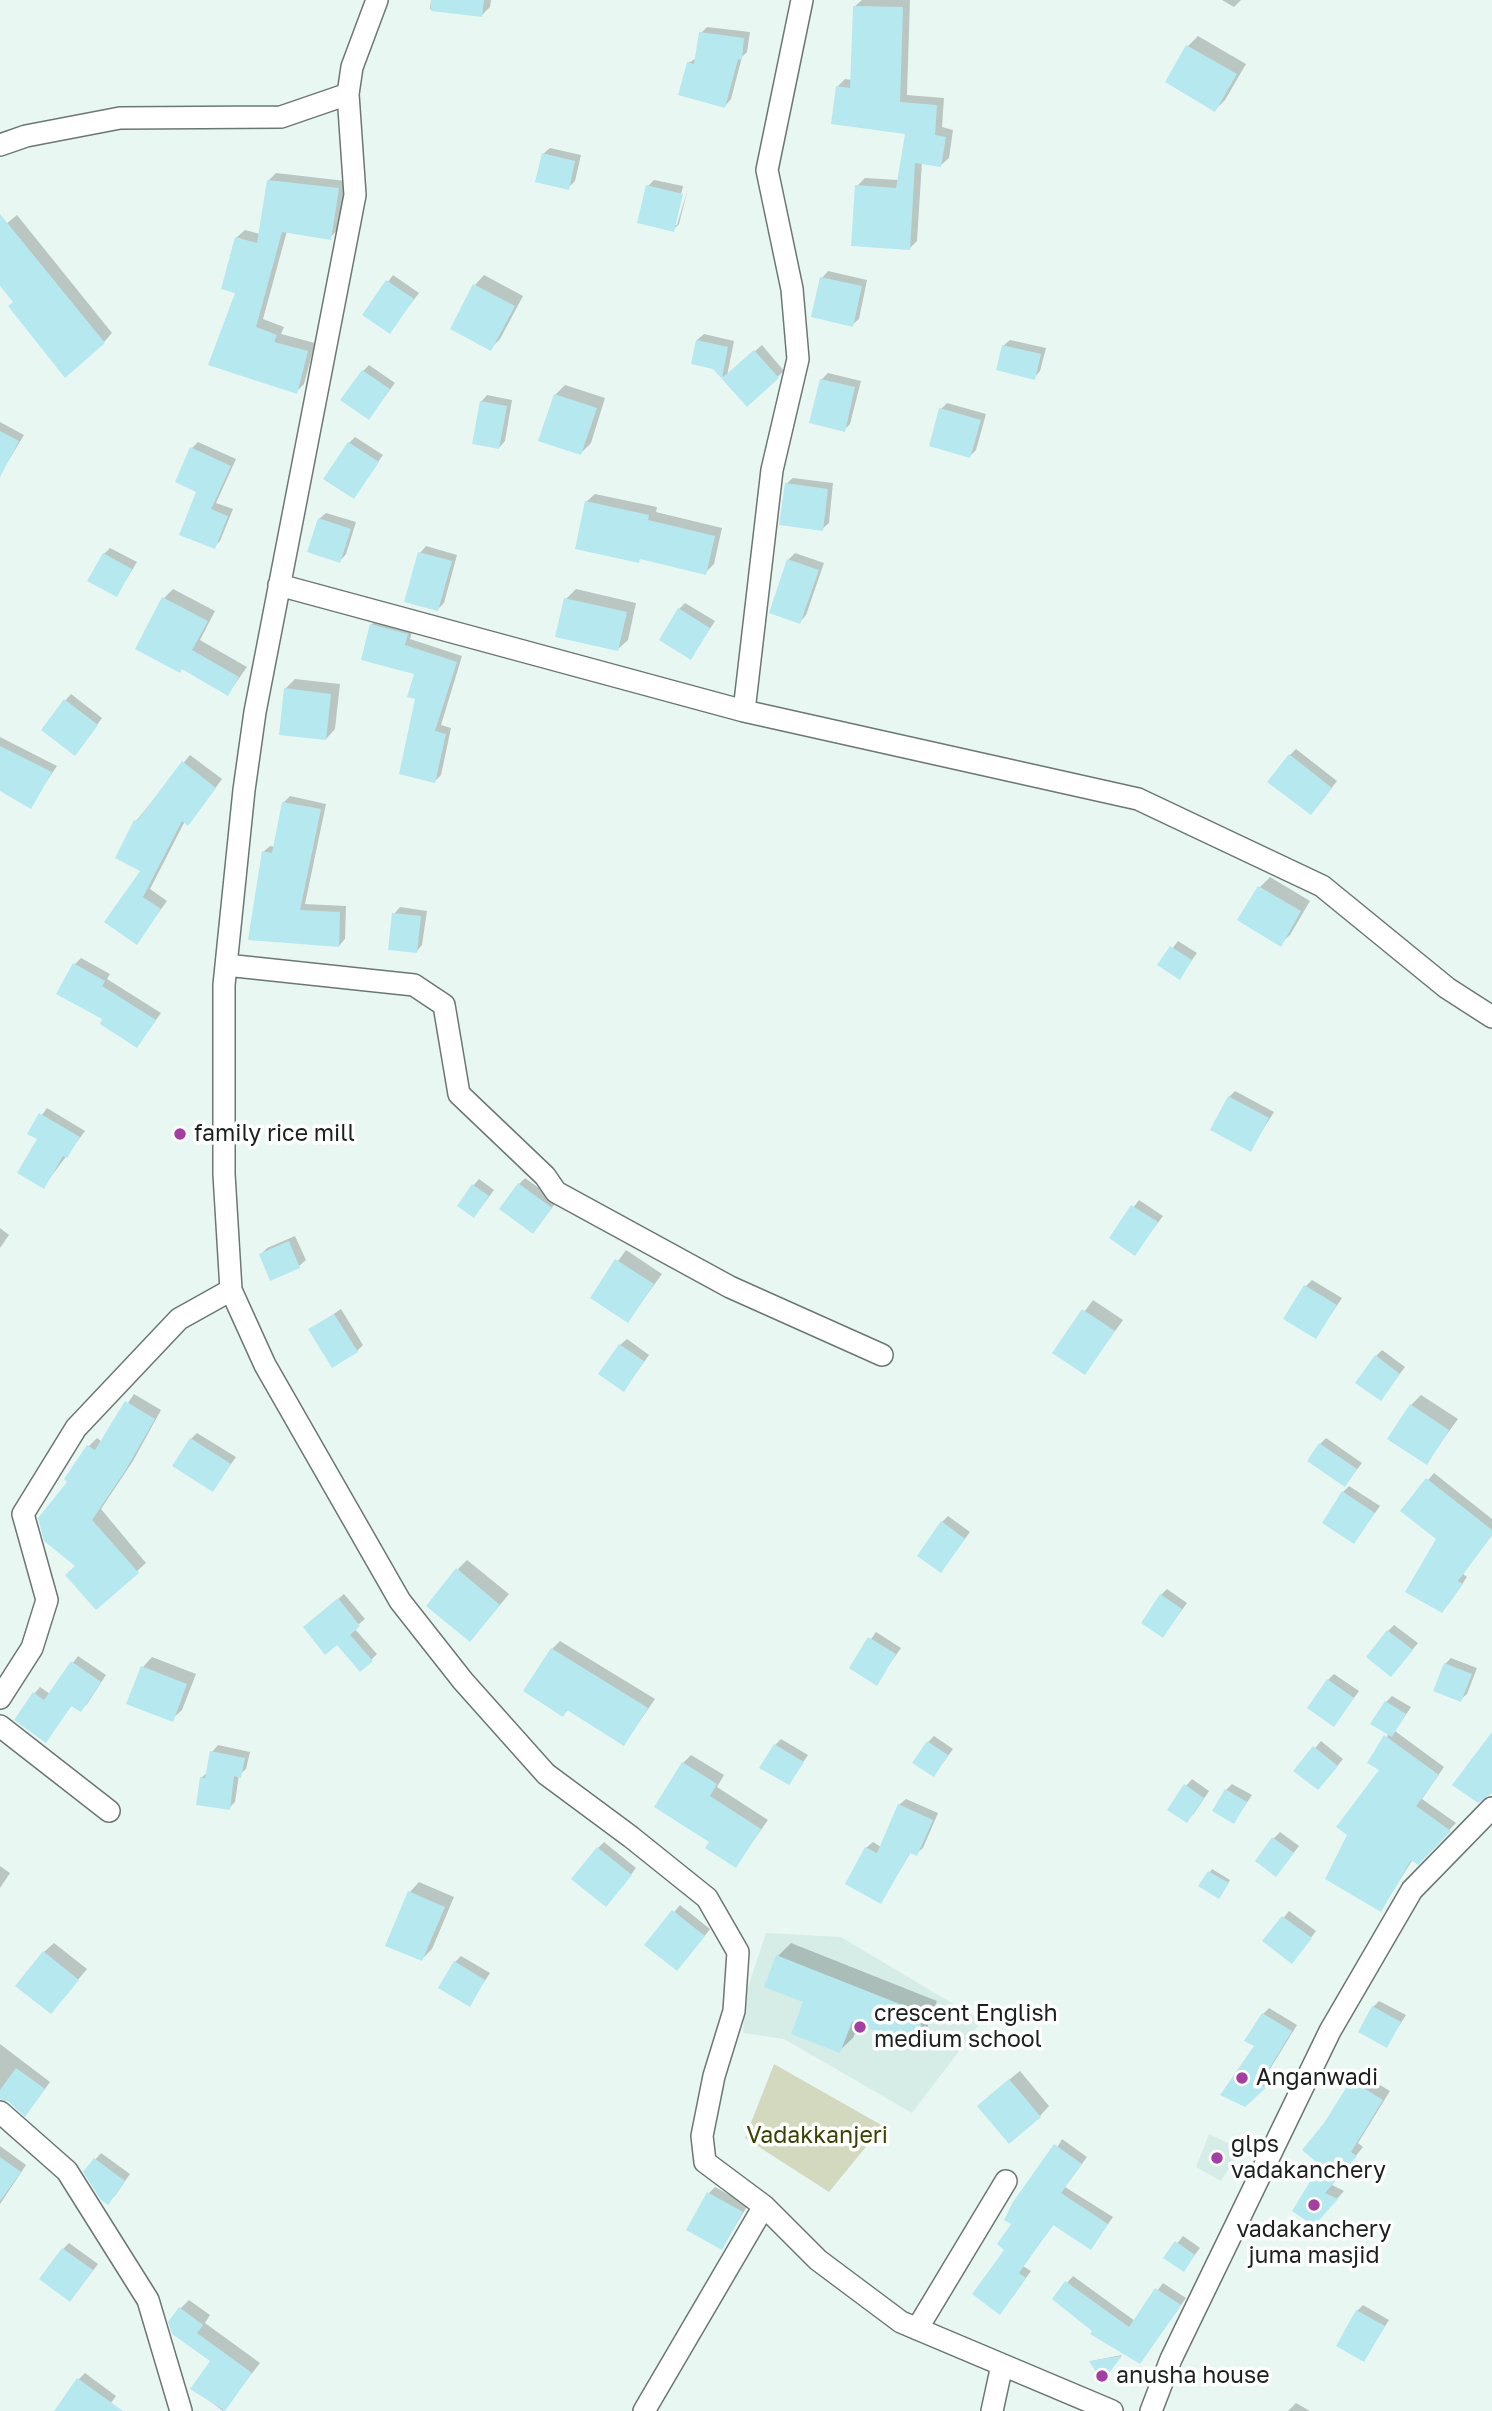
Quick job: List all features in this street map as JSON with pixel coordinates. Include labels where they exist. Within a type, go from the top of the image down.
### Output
[{"type":"street","points":[[377,0],[352,67],[348,94],[355,195],[251,738],[226,965],[224,1174],[230,1290],[265,1365],[400,1601],[463,1681],[546,1774],[631,1837],[706,1898],[738,1952],[734,2011],[714,2076],[702,2136],[705,2162],[764,2206],[818,2260],[901,2322],[1112,2411]]},
{"type":"street","points":[[744,711],[772,470],[798,359],[792,289],[767,170],[802,0]]},
{"type":"street","points":[[0,145],[26,136],[120,118],[281,117],[348,94]]},
{"type":"street","points":[[279,585],[744,711],[1138,799],[1322,886],[1447,988],[1492,1017]]},
{"type":"street","points":[[226,965],[414,985],[444,1005],[459,1094],[545,1176],[556,1192],[730,1287],[882,1355]]},
{"type":"street","points":[[0,1698],[32,1648],[47,1600],[23,1514],[76,1428],[178,1319],[230,1290]]},
{"type":"street","points":[[0,1727],[109,1811]]},
{"type":"street","points":[[1151,2411],[1171,2359],[1331,2031],[1412,1890],[1492,1808]]},
{"type":"street","points":[[0,2112],[67,2171],[148,2300],[181,2411]]},
{"type":"street","points":[[917,2329],[1006,2181]]},
{"type":"street","points":[[644,2411],[764,2206]]},
{"type":"street","points":[[992,2411],[1002,2365]]},
{"type":"shaded area","name":"crescent English medium school","points":[[766,1933],[841,1937],[982,2021],[912,2113],[784,2039],[743,2033],[745,1996]]},
{"type":"shaded area","name":"glps vadakanchery","points":[[1209,2134],[1241,2149],[1221,2181],[1196,2167]]},
{"type":"green space","name":"Vadakkanjeri","points":[[774,2064],[883,2126],[829,2192],[745,2138]]},
{"type":"building","points":[[431,0],[484,0],[482,17],[431,11]]},
{"type":"building","points":[[853,6],[903,7],[900,102],[937,105],[935,135],[946,137],[941,167],[915,163],[910,250],[851,246],[855,185],[896,188],[905,134],[831,124],[836,86],[850,88]]},
{"type":"building","points":[[699,32],[744,38],[742,60],[738,59],[725,108],[678,95],[687,62],[694,64]]},
{"type":"building","points":[[1186,45],[1237,74],[1215,112],[1165,82]]},
{"type":"building","points":[[542,153],[575,161],[569,190],[535,182]]},
{"type":"building","points":[[267,180],[339,188],[331,240],[282,232],[256,327],[277,335],[274,342],[308,351],[297,394],[208,365],[235,293],[221,289],[235,237],[257,243]]},
{"type":"building","points":[[646,185],[683,194],[674,232],[637,223]]},
{"type":"building","points":[[0,214],[105,343],[65,378],[8,306],[13,302],[0,286]]},
{"type":"building","points":[[820,277],[862,286],[853,327],[811,317]]},
{"type":"building","points":[[386,280],[414,299],[390,334],[362,315]]},
{"type":"building","points":[[473,284],[515,306],[491,351],[450,329]]},
{"type":"building","points":[[696,340],[728,347],[722,378],[754,350],[779,378],[747,407],[713,369],[691,364]]},
{"type":"building","points":[[1002,345],[1041,354],[1035,380],[996,370]]},
{"type":"building","points":[[362,370],[390,389],[369,420],[340,400]]},
{"type":"building","points":[[820,379],[855,387],[845,432],[809,423]]},
{"type":"building","points":[[554,394],[597,408],[581,455],[538,441]]},
{"type":"building","points":[[480,401],[507,406],[499,449],[472,444]]},
{"type":"building","points":[[939,408],[981,420],[970,458],[929,446]]},
{"type":"building","points":[[0,431],[19,441],[0,477]]},
{"type":"building","points":[[348,442],[379,462],[354,499],[323,479]]},
{"type":"building","points":[[190,447],[231,466],[211,509],[228,516],[215,549],[179,535],[196,492],[175,482]]},
{"type":"building","points":[[785,483],[828,489],[823,531],[779,525]]},
{"type":"building","points":[[585,501],[649,515],[648,520],[715,536],[706,575],[640,559],[639,563],[575,549]]},
{"type":"building","points":[[318,518],[351,529],[340,563],[307,552]]},
{"type":"building","points":[[418,552],[452,561],[438,611],[404,602]]},
{"type":"building","points":[[103,553],[132,569],[117,597],[87,581]]},
{"type":"building","points":[[787,559],[819,570],[800,624],[769,613]]},
{"type":"building","points":[[162,597],[208,621],[192,650],[239,677],[228,696],[182,669],[180,673],[135,649]]},
{"type":"building","points":[[564,598],[627,612],[618,651],[555,637]]},
{"type":"building","points":[[678,608],[710,628],[691,660],[659,640]]},
{"type":"building","points":[[370,624],[408,634],[405,645],[457,662],[435,731],[446,734],[435,783],[399,774],[415,699],[407,697],[414,674],[361,660]]},
{"type":"building","points":[[284,688],[331,694],[326,740],[279,735]]},
{"type":"building","points":[[64,699],[98,725],[75,756],[41,730]]},
{"type":"building","points":[[0,746],[52,772],[31,809],[0,791]]},
{"type":"building","points":[[1289,754],[1332,788],[1311,815],[1267,782]]},
{"type":"building","points":[[182,761],[216,788],[188,826],[182,821],[143,897],[161,909],[137,945],[104,922],[140,871],[115,858],[134,820],[137,821]]},
{"type":"building","points":[[282,802],[321,809],[300,910],[340,912],[339,947],[248,940],[262,851],[272,853]]},
{"type":"building","points":[[1258,886],[1301,911],[1281,947],[1237,920]]},
{"type":"building","points":[[392,913],[421,916],[417,953],[388,950]]},
{"type":"building","points":[[1170,946],[1192,960],[1180,980],[1157,965]]},
{"type":"building","points":[[73,963],[105,981],[102,986],[156,1020],[137,1048],[100,1024],[102,1019],[56,994]]},
{"type":"building","points":[[1228,1096],[1269,1118],[1251,1152],[1210,1130]]},
{"type":"building","points":[[39,1113],[80,1137],[67,1158],[63,1156],[44,1189],[17,1173],[37,1139],[27,1134]]},
{"type":"building","points":[[518,1183],[552,1208],[533,1234],[499,1209]]},
{"type":"building","points":[[472,1184],[489,1196],[474,1218],[457,1206]]},
{"type":"building","points":[[1131,1205],[1158,1222],[1135,1256],[1109,1238]]},
{"type":"building","points":[[289,1241],[300,1268],[270,1281],[259,1254]]},
{"type":"building","points":[[615,1259],[654,1284],[628,1323],[590,1298]]},
{"type":"building","points":[[1304,1285],[1337,1305],[1316,1339],[1283,1319]]},
{"type":"building","points":[[1082,1309],[1115,1331],[1085,1375],[1052,1353]]},
{"type":"building","points":[[334,1314],[358,1352],[332,1368],[308,1329]]},
{"type":"building","points":[[619,1344],[644,1361],[624,1392],[598,1374]]},
{"type":"building","points":[[1375,1355],[1400,1374],[1381,1401],[1355,1383]]},
{"type":"building","points":[[125,1401],[155,1419],[92,1520],[139,1573],[96,1610],[65,1575],[75,1566],[44,1541],[38,1518],[67,1482],[64,1479],[87,1445],[95,1450]]},
{"type":"building","points":[[1410,1404],[1449,1430],[1427,1465],[1387,1439]]},
{"type":"building","points":[[190,1438],[231,1464],[213,1492],[172,1466]]},
{"type":"building","points":[[1319,1443],[1357,1469],[1345,1487],[1307,1461]]},
{"type":"building","points":[[1426,1478],[1492,1530],[1492,1535],[1458,1581],[1463,1584],[1442,1613],[1405,1592],[1436,1539],[1400,1511]]},
{"type":"building","points":[[1342,1491],[1375,1513],[1354,1544],[1322,1523]]},
{"type":"building","points":[[941,1521],[965,1539],[941,1573],[917,1556]]},
{"type":"building","points":[[456,1568],[500,1605],[470,1642],[426,1606]]},
{"type":"building","points":[[1160,1594],[1182,1609],[1163,1638],[1141,1623]]},
{"type":"building","points":[[338,1598],[360,1626],[350,1635],[373,1661],[360,1672],[337,1645],[325,1655],[303,1627]]},
{"type":"building","points":[[1387,1630],[1413,1650],[1391,1677],[1366,1657]]},
{"type":"building","points":[[868,1637],[896,1654],[877,1686],[849,1668]]},
{"type":"building","points":[[551,1648],[648,1708],[624,1746],[567,1710],[563,1717],[523,1691]]},
{"type":"building","points":[[71,1661],[101,1682],[81,1712],[71,1706],[46,1743],[14,1720],[33,1692],[44,1700]]},
{"type":"building","points":[[1444,1663],[1472,1674],[1461,1702],[1433,1691]]},
{"type":"building","points":[[141,1666],[187,1684],[173,1722],[126,1704]]},
{"type":"building","points":[[1327,1679],[1354,1698],[1334,1727],[1307,1708]]},
{"type":"building","points":[[1385,1701],[1406,1714],[1392,1737],[1370,1724]]},
{"type":"building","points":[[1492,1732],[1492,1793],[1478,1803],[1452,1785]]},
{"type":"building","points":[[1384,1735],[1439,1775],[1416,1806],[1451,1831],[1418,1865],[1411,1860],[1381,1912],[1325,1879],[1347,1835],[1336,1827],[1379,1770],[1367,1763]]},
{"type":"building","points":[[927,1741],[948,1755],[934,1777],[912,1763]]},
{"type":"building","points":[[774,1744],[804,1762],[789,1785],[759,1768]]},
{"type":"building","points":[[1313,1746],[1338,1766],[1318,1790],[1293,1771]]},
{"type":"building","points":[[210,1751],[245,1758],[241,1778],[234,1776],[230,1810],[196,1805],[200,1777],[205,1778]]},
{"type":"building","points":[[682,1762],[717,1784],[710,1796],[761,1829],[736,1868],[705,1848],[709,1842],[654,1807]]},
{"type":"building","points":[[1184,1784],[1204,1798],[1187,1823],[1167,1810]]},
{"type":"building","points":[[1225,1789],[1247,1802],[1234,1824],[1212,1811]]},
{"type":"building","points":[[898,1804],[933,1820],[917,1856],[910,1853],[881,1904],[845,1884],[865,1847],[877,1853]]},
{"type":"building","points":[[1272,1837],[1294,1853],[1276,1877],[1255,1861]]},
{"type":"building","points":[[597,1847],[632,1875],[606,1907],[571,1879]]},
{"type":"building","points":[[1208,1871],[1229,1883],[1219,1899],[1198,1886]]},
{"type":"building","points":[[408,1891],[445,1907],[422,1961],[385,1946]]},
{"type":"building","points":[[672,1910],[705,1936],[677,1971],[644,1945]]},
{"type":"building","points":[[1282,1916],[1312,1938],[1292,1964],[1262,1941]]},
{"type":"building","points":[[43,1951],[79,1980],[51,2014],[15,1986]]},
{"type":"building","points":[[776,1955],[925,2014],[913,2046],[852,2022],[840,2053],[791,2034],[803,2002],[764,1987]]},
{"type":"building","points":[[454,1961],[485,1980],[470,2007],[438,1988]]},
{"type":"building","points":[[1372,2006],[1401,2022],[1387,2048],[1358,2032]]},
{"type":"building","points":[[1262,2013],[1292,2031],[1260,2084],[1266,2088],[1245,2107],[1220,2095],[1254,2046],[1244,2041]]},
{"type":"building","points":[[16,2068],[45,2089],[25,2117],[9,2102],[0,2099],[0,2090]]},
{"type":"building","points":[[1009,2079],[1041,2117],[1009,2144],[977,2106]]},
{"type":"building","points":[[1351,2080],[1383,2100],[1351,2152],[1357,2156],[1325,2193],[1338,2199],[1314,2226],[1292,2211],[1320,2165],[1302,2150],[1324,2123]]},
{"type":"building","points":[[1054,2144],[1082,2164],[1061,2193],[1108,2224],[1091,2250],[1053,2225],[1019,2273],[1026,2278],[1000,2315],[972,2294],[1004,2250],[997,2244],[1011,2224],[1004,2220],[1013,2202]]},
{"type":"building","points":[[0,2157],[21,2172],[0,2201]]},
{"type":"building","points":[[94,2158],[125,2181],[108,2205],[101,2200],[83,2172]]},
{"type":"building","points":[[707,2192],[743,2212],[722,2250],[686,2230]]},
{"type":"building","points":[[1175,2241],[1195,2255],[1184,2272],[1163,2258]]},
{"type":"building","points":[[62,2248],[93,2270],[70,2302],[39,2279]]},
{"type":"building","points":[[1065,2281],[1129,2327],[1155,2288],[1181,2305],[1140,2364],[1090,2334],[1092,2331],[1052,2299]]},
{"type":"building","points":[[179,2307],[203,2325],[197,2333],[252,2373],[225,2411],[190,2389],[210,2361],[172,2334],[168,2322]]},
{"type":"building","points":[[1356,2310],[1385,2326],[1364,2362],[1336,2346]]},
{"type":"building","name":"anusha house","points":[[1122,2356],[1102,2382],[1089,2361]]},
{"type":"building","points":[[77,2378],[123,2411],[54,2411]]},
{"type":"place","name":"family rice mill","points":[[180,1134]]},
{"type":"place","name":"crescent English medium school","points":[[860,2027]]},
{"type":"place","name":"Anganwadi","points":[[1242,2078]]},
{"type":"place","name":"glps vadakanchery","points":[[1217,2158]]},
{"type":"place","name":"vadakanchery juma masjid","points":[[1314,2205]]},
{"type":"place","name":"anusha house","points":[[1102,2376]]}]
